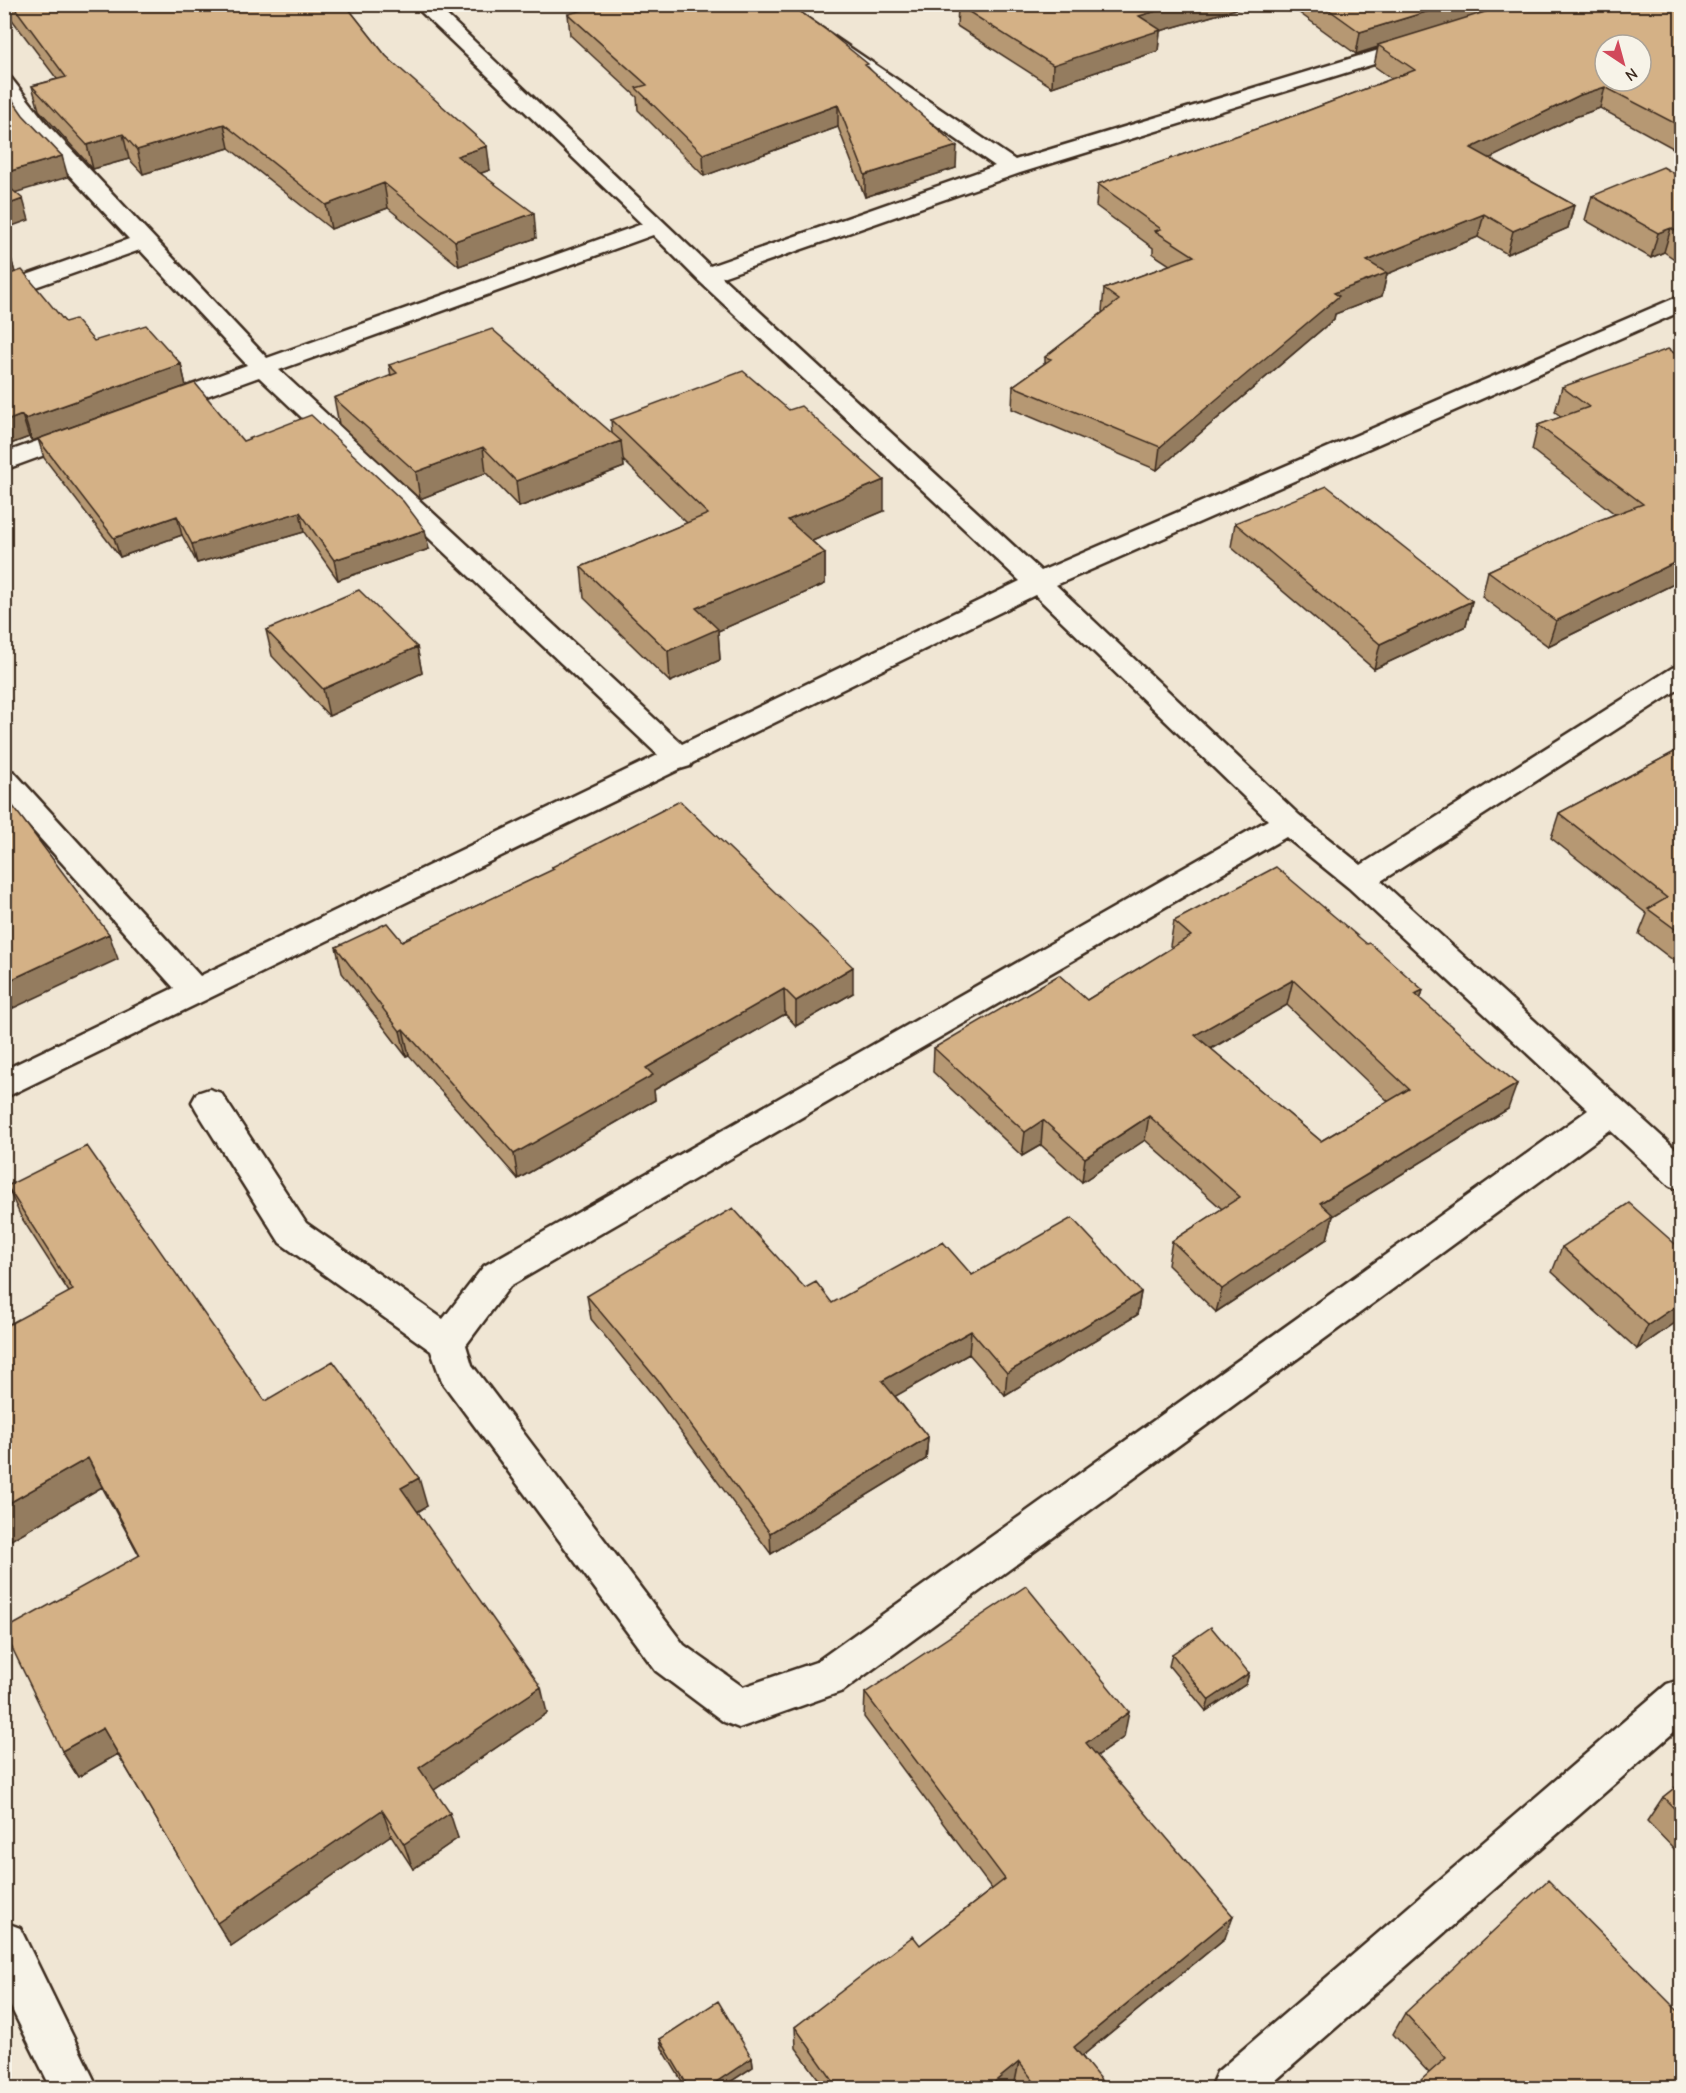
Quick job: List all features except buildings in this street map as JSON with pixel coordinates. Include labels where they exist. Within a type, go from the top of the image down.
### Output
[{"type":"street","points":[[423,4],[706,275],[1038,583],[1288,822],[1360,880],[1680,1173]]},
{"type":"street","points":[[772,4],[1012,168]]},
{"type":"street","points":[[706,275],[1012,168],[1435,39]]},
{"type":"street","points":[[4,82],[39,129],[262,367],[680,759]]},
{"type":"street","points":[[139,413],[657,226]]},
{"type":"street","points":[[4,291],[144,241]]},
{"type":"street","points":[[4,1085],[680,759],[1038,583],[1682,302]]},
{"type":"street","points":[[4,462],[105,425]]},
{"type":"street","points":[[1360,880],[1682,674]]},
{"type":"street","points":[[4,779],[196,992]]},
{"type":"street","points":[[447,1342],[497,1276],[1288,822]]},
{"type":"street","points":[[209,1102],[293,1233],[447,1342],[455,1371],[670,1658],[739,1708],[829,1677],[1611,1111]]},
{"type":"street","points":[[1233,2088],[1682,1698]]},
{"type":"street","points":[[4,1944],[75,2088]]}]
